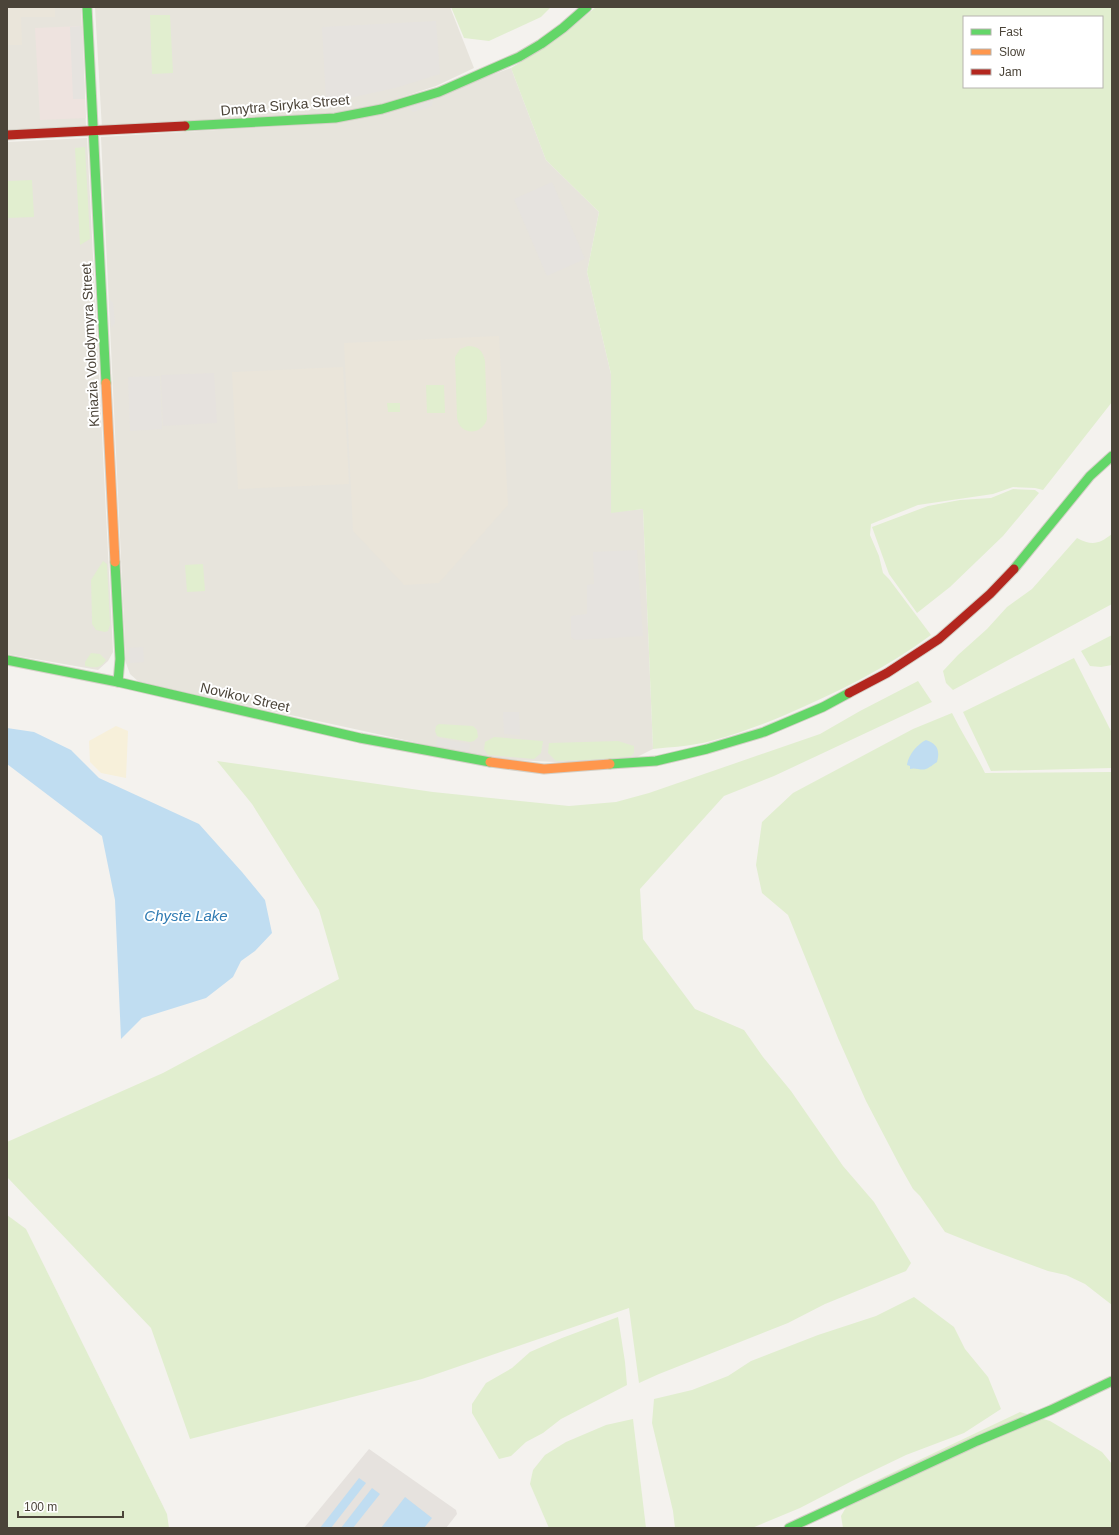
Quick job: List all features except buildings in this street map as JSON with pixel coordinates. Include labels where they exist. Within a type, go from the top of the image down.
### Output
[{"type":"street","name":"Kniazia Volodymyra Street","points":[[87,7],[120,659],[118,682]]},
{"type":"street","name":"Dmytra Siryka Street","points":[[7,135],[335,118],[382,109],[439,92],[519,57],[541,44],[563,28],[587,7]]},
{"type":"street","name":"Novikov Street","points":[[7,660],[118,682],[360,738],[478,760],[544,769],[656,761],[707,749],[764,732],[822,707],[887,673],[939,639],[990,594],[1018,566],[1090,476],[1112,456]]},
{"type":"street","points":[[789,1528],[977,1441],[1051,1410],[1112,1381]]},
{"type":"shaded area","points":[[7,7],[81,7],[86,127],[7,130]]},
{"type":"shaded area","points":[[7,7],[55,7],[55,17],[21,17],[22,45],[7,45]]},
{"type":"shaded area","points":[[95,7],[450,7],[474,68],[436,86],[381,104],[336,113],[102,129]]},
{"type":"shaded area","points":[[436,21],[440,74],[395,88],[326,102],[322,27]]},
{"type":"shaded area","points":[[82,26],[86,118],[40,120],[35,28]]},
{"type":"shaded area","points":[[82,26],[85,99],[73,99],[70,27]]},
{"type":"shaded area","points":[[511,68],[546,160],[599,212],[587,272],[611,374],[611,512],[643,509],[653,749],[637,757],[574,763],[516,760],[481,756],[139,682],[130,674],[126,663],[101,137],[337,123]]},
{"type":"shaded area","points":[[433,99],[432,106],[413,112],[408,107]]},
{"type":"shaded area","points":[[87,138],[113,652],[108,661],[98,670],[7,654],[7,142]]},
{"type":"shaded area","points":[[552,182],[585,259],[547,276],[514,199]]},
{"type":"shaded area","points":[[109,299],[113,303],[115,323],[111,328]]},
{"type":"shaded area","points":[[499,336],[508,505],[439,583],[404,585],[353,531],[344,343]]},
{"type":"shaded area","points":[[343,367],[349,484],[238,489],[232,372]]},
{"type":"shaded area","points":[[214,373],[217,423],[163,426],[161,375]]},
{"type":"shaded area","points":[[160,376],[162,429],[130,431],[128,377]]},
{"type":"shaded area","points":[[637,550],[643,636],[575,640],[571,637],[571,616],[587,614],[587,585],[594,584],[593,552]]},
{"type":"shaded area","points":[[143,647],[144,662],[130,663],[129,648]]},
{"type":"shaded area","points":[[207,683],[237,691],[234,701],[204,693]]},
{"type":"shaded area","points":[[503,712],[519,712],[520,735],[504,734]]},
{"type":"shaded area","points":[[437,738],[470,744],[469,751],[436,746]]},
{"type":"shaded area","points":[[369,1449],[456,1510],[457,1514],[446,1528],[304,1528]]},
{"type":"green space","points":[[451,7],[551,7],[541,17],[489,41],[464,38]]},
{"type":"green space","points":[[596,7],[1112,7],[1112,402],[1043,490],[1013,487],[993,494],[918,505],[871,524],[870,535],[879,556],[883,573],[931,635],[879,669],[842,689],[776,719],[704,743],[653,749],[643,509],[611,513],[611,374],[587,272],[599,212],[546,160],[511,68],[555,40]]},
{"type":"green space","points":[[150,15],[170,15],[173,73],[152,74]]},
{"type":"green space","points":[[85,147],[90,239],[80,245],[75,148]]},
{"type":"green space","points":[[32,180],[34,217],[7,218],[7,181]]},
{"type":"green space","points":[[468,346],[477,348],[481,352],[485,361],[487,419],[480,429],[471,432],[462,428],[457,417],[455,357],[460,349]]},
{"type":"green space","points":[[426,385],[444,385],[445,413],[427,413]]},
{"type":"green space","points":[[387,403],[400,403],[400,412],[388,412]]},
{"type":"green space","points":[[1013,489],[1035,490],[1039,493],[1003,536],[950,587],[917,613],[889,574],[872,527],[928,506],[960,500],[991,498]]},
{"type":"green space","points":[[1112,534],[1112,604],[953,690],[946,683],[943,671],[958,655],[987,629],[1007,607],[1032,589],[1077,538],[1082,541],[1095,543]]},
{"type":"green space","points":[[103,561],[107,564],[110,625],[108,631],[105,632],[96,630],[92,624],[91,580]]},
{"type":"green space","points":[[203,564],[205,591],[187,592],[185,565]]},
{"type":"green space","points":[[1112,635],[1112,665],[1101,667],[1090,666],[1081,651]]},
{"type":"green space","points":[[91,653],[100,654],[106,660],[102,665],[97,667],[85,666],[85,662]]},
{"type":"green space","points":[[1074,658],[1112,733],[1112,768],[991,771],[963,712]]},
{"type":"green space","points":[[918,681],[932,702],[774,776],[724,796],[640,889],[643,939],[695,1009],[744,1030],[763,1057],[791,1091],[843,1166],[874,1202],[911,1263],[906,1271],[825,1304],[788,1323],[639,1383],[629,1308],[422,1379],[190,1439],[151,1328],[7,1177],[7,1142],[163,1073],[339,979],[319,910],[252,804],[217,761],[433,792],[569,806],[616,802],[649,793],[820,734],[860,711]]},
{"type":"green space","points":[[952,713],[985,773],[1112,772],[1112,1305],[1085,1284],[1066,1275],[1048,1271],[945,1232],[920,1196],[913,1189],[866,1101],[838,1038],[788,915],[762,893],[756,865],[762,822],[793,793],[913,729]]},
{"type":"green space","points":[[439,724],[473,726],[477,730],[478,737],[474,741],[470,742],[437,736],[435,731],[436,726]]},
{"type":"green space","points":[[494,737],[543,741],[541,753],[534,759],[488,755],[484,749],[485,742]]},
{"type":"green space","points":[[618,741],[634,746],[634,753],[631,756],[609,759],[556,761],[548,753],[549,743]]},
{"type":"green space","points":[[7,1215],[26,1229],[167,1514],[169,1528],[7,1528]]},
{"type":"green space","points":[[914,1297],[954,1327],[965,1349],[988,1377],[1001,1409],[964,1433],[906,1455],[800,1508],[752,1528],[675,1528],[673,1511],[652,1423],[654,1399],[692,1390],[728,1376],[751,1361],[818,1335],[876,1316]]},
{"type":"green space","points":[[618,1317],[627,1385],[561,1419],[543,1433],[526,1442],[511,1456],[499,1459],[472,1413],[472,1404],[486,1383],[512,1368],[530,1352]]},
{"type":"green space","points":[[1020,1412],[1050,1421],[1102,1452],[1112,1464],[1112,1528],[843,1528],[841,1516],[856,1490]]},
{"type":"green space","points":[[633,1419],[646,1528],[549,1528],[530,1484],[533,1470],[545,1455],[566,1442],[606,1425]]},
{"type":"sand","points":[[116,726],[128,731],[126,778],[101,773],[90,762],[89,741]]},
{"type":"water","name":"Chyste Lake","points":[[7,728],[34,732],[71,750],[99,778],[199,824],[265,900],[272,933],[255,951],[241,961],[233,977],[206,998],[142,1018],[121,1039],[115,900],[102,836],[7,764]]},
{"type":"water","points":[[926,740],[937,748],[937,762],[926,769],[910,769],[910,766],[907,765],[911,754],[919,744]]},
{"type":"water","points":[[359,1478],[366,1483],[331,1528],[320,1528]]},
{"type":"water","points":[[372,1488],[380,1494],[353,1528],[341,1528]]},
{"type":"water","points":[[405,1497],[432,1518],[424,1528],[381,1528]]},
{"type":"traffic: fast","points":[[87,7],[106,383]]},
{"type":"traffic: fast","points":[[185,126],[335,118],[382,109],[439,92],[519,57],[541,44],[563,28],[587,7]]},
{"type":"traffic: fast","points":[[1014,569],[1090,476],[1112,456]]},
{"type":"traffic: fast","points":[[115,562],[120,659],[118,682]]},
{"type":"traffic: fast","points":[[7,660],[118,682],[360,738],[490,762]]},
{"type":"traffic: fast","points":[[610,764],[656,761],[707,749],[764,732],[823,707],[849,693]]},
{"type":"traffic: fast","points":[[789,1528],[977,1441],[1051,1410],[1112,1381]]},
{"type":"traffic: slow","points":[[106,383],[115,562]]},
{"type":"traffic: slow","points":[[490,762],[544,769],[610,764]]},
{"type":"traffic: jam","points":[[7,135],[185,126]]},
{"type":"traffic: jam","points":[[849,693],[887,673],[939,639],[990,594],[1014,569]]}]
